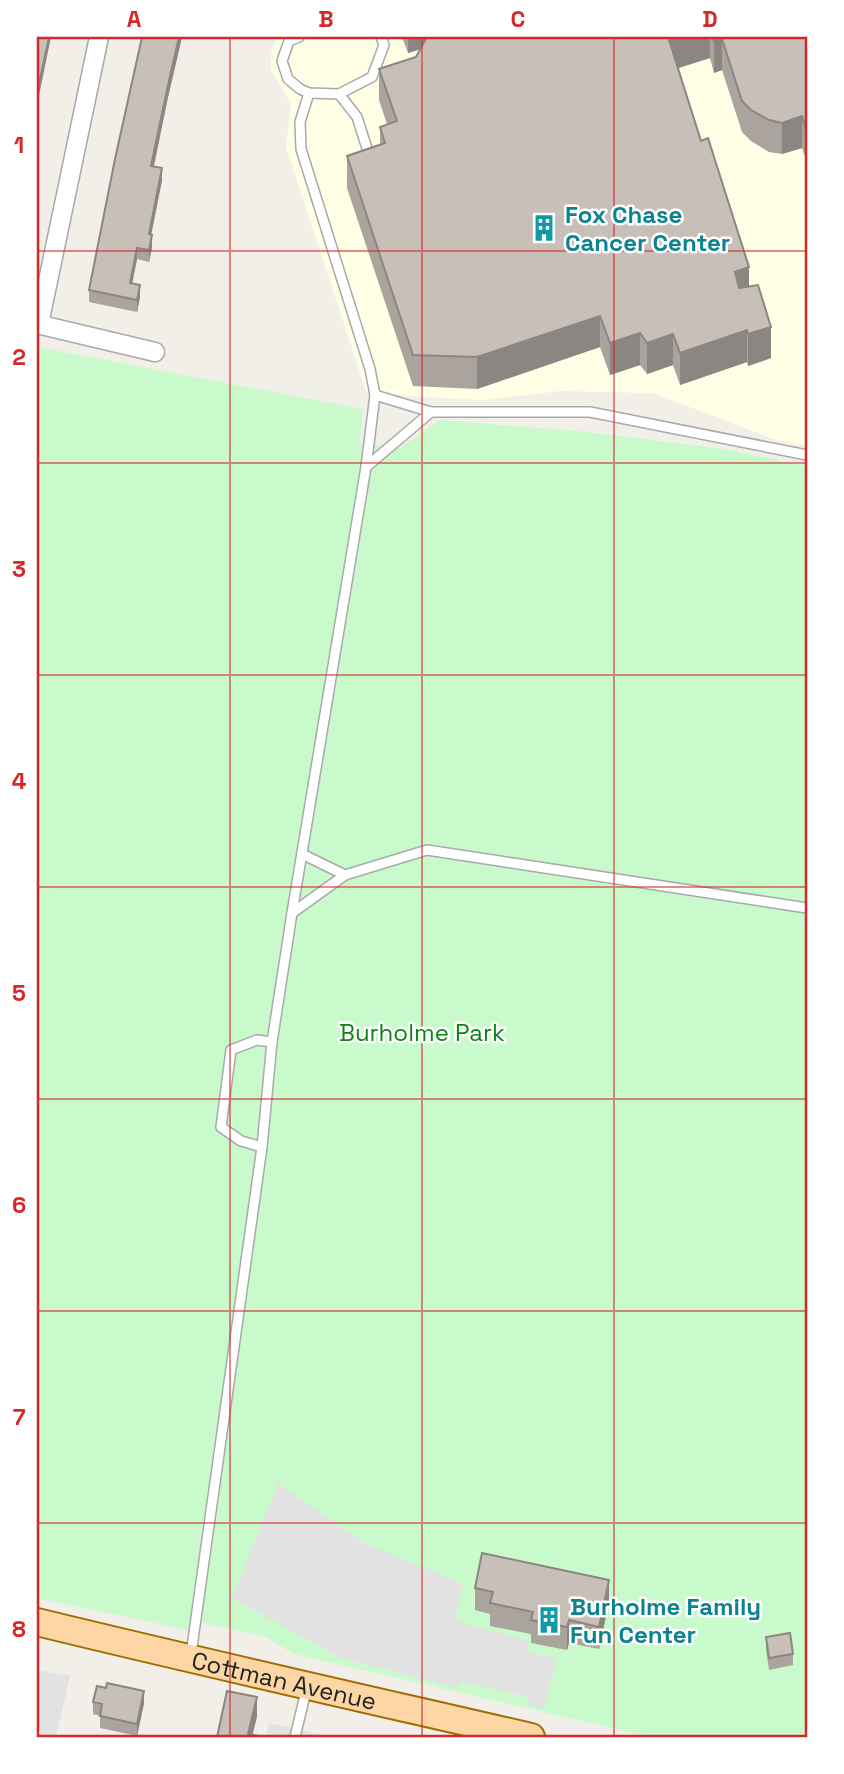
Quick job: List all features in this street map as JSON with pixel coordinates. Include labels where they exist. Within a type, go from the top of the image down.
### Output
[{"type":"main road","name":"Cottman Avenue","points":[[37,1622],[190,1660],[308,1685],[473,1731],[531,1737]]},
{"type":"street","points":[[99,37],[38,324],[155,352]]},
{"type":"lane","points":[[299,37],[289,41],[282,61],[288,79],[309,93],[339,94],[372,77],[384,45],[381,37]]},
{"type":"lane","points":[[190,1660],[262,1147],[272,1042],[366,467],[375,395],[370,369],[301,149],[300,122],[309,93]]},
{"type":"lane","points":[[339,94],[357,117],[375,171]]},
{"type":"lane","points":[[375,395],[431,412],[590,412],[807,455]]},
{"type":"lane","points":[[366,467],[431,412]]},
{"type":"lane","points":[[292,913],[345,875],[427,850],[807,908]]},
{"type":"lane","points":[[302,854],[345,875]]},
{"type":"lane","points":[[262,1147],[241,1141],[221,1127],[231,1050],[257,1040],[272,1042]]},
{"type":"lane","points":[[295,1737],[308,1685]]},
{"type":"shaded area","name":"Fox Chase Cancer Center","points":[[278,37],[807,37],[807,446],[773,439],[653,393],[560,391],[484,400],[366,391],[286,147],[291,103],[271,70],[271,52]]},
{"type":"shaded area","points":[[278,1483],[366,1544],[463,1584],[455,1618],[465,1624],[527,1640],[529,1653],[557,1658],[544,1709],[527,1705],[528,1697],[459,1681],[457,1688],[340,1658],[232,1598]]},
{"type":"shaded area","points":[[37,1670],[70,1676],[56,1737],[37,1737]]},
{"type":"shaded area","points":[[269,1723],[331,1737],[266,1737]]},
{"type":"green space","name":"Burholme Park","points":[[37,347],[363,409],[359,444],[400,448],[441,420],[588,432],[724,449],[807,466],[807,1737],[651,1737],[294,1654],[266,1637],[190,1620],[188,1630],[37,1598]]},
{"type":"building","points":[[37,37],[49,37],[37,93]]},
{"type":"building","points":[[142,37],[179,37],[151,166],[162,168],[149,234],[152,235],[149,250],[137,248],[130,283],[140,285],[137,300],[89,290]]},
{"type":"building","name":"Fox Chase Cancer Center","points":[[427,37],[678,37],[669,40],[701,141],[708,138],[749,267],[735,272],[739,288],[758,285],[771,327],[748,334],[747,330],[680,353],[673,334],[647,343],[640,333],[610,343],[600,316],[477,357],[413,355],[347,156],[385,143],[380,127],[397,121],[379,69],[416,57]]},
{"type":"building","points":[[713,37],[807,37],[807,132],[802,116],[782,123],[769,120],[751,110],[742,101],[722,39],[714,41]]},
{"type":"building","points":[[482,1553],[609,1580],[599,1627],[569,1620],[567,1627],[531,1620],[533,1612],[490,1603],[493,1592],[475,1588]]},
{"type":"building","points":[[790,1633],[793,1654],[769,1658],[766,1637]]},
{"type":"building","points":[[107,1683],[144,1691],[137,1724],[100,1716],[102,1704],[93,1702],[97,1686],[106,1688]]},
{"type":"building","points":[[227,1691],[257,1697],[248,1734],[264,1737],[217,1737]]},
{"type":"place","name":"Fox Chase Cancer Center","points":[[544,228]]},
{"type":"place","name":"Burholme Family Fun Center","points":[[549,1620]]}]
